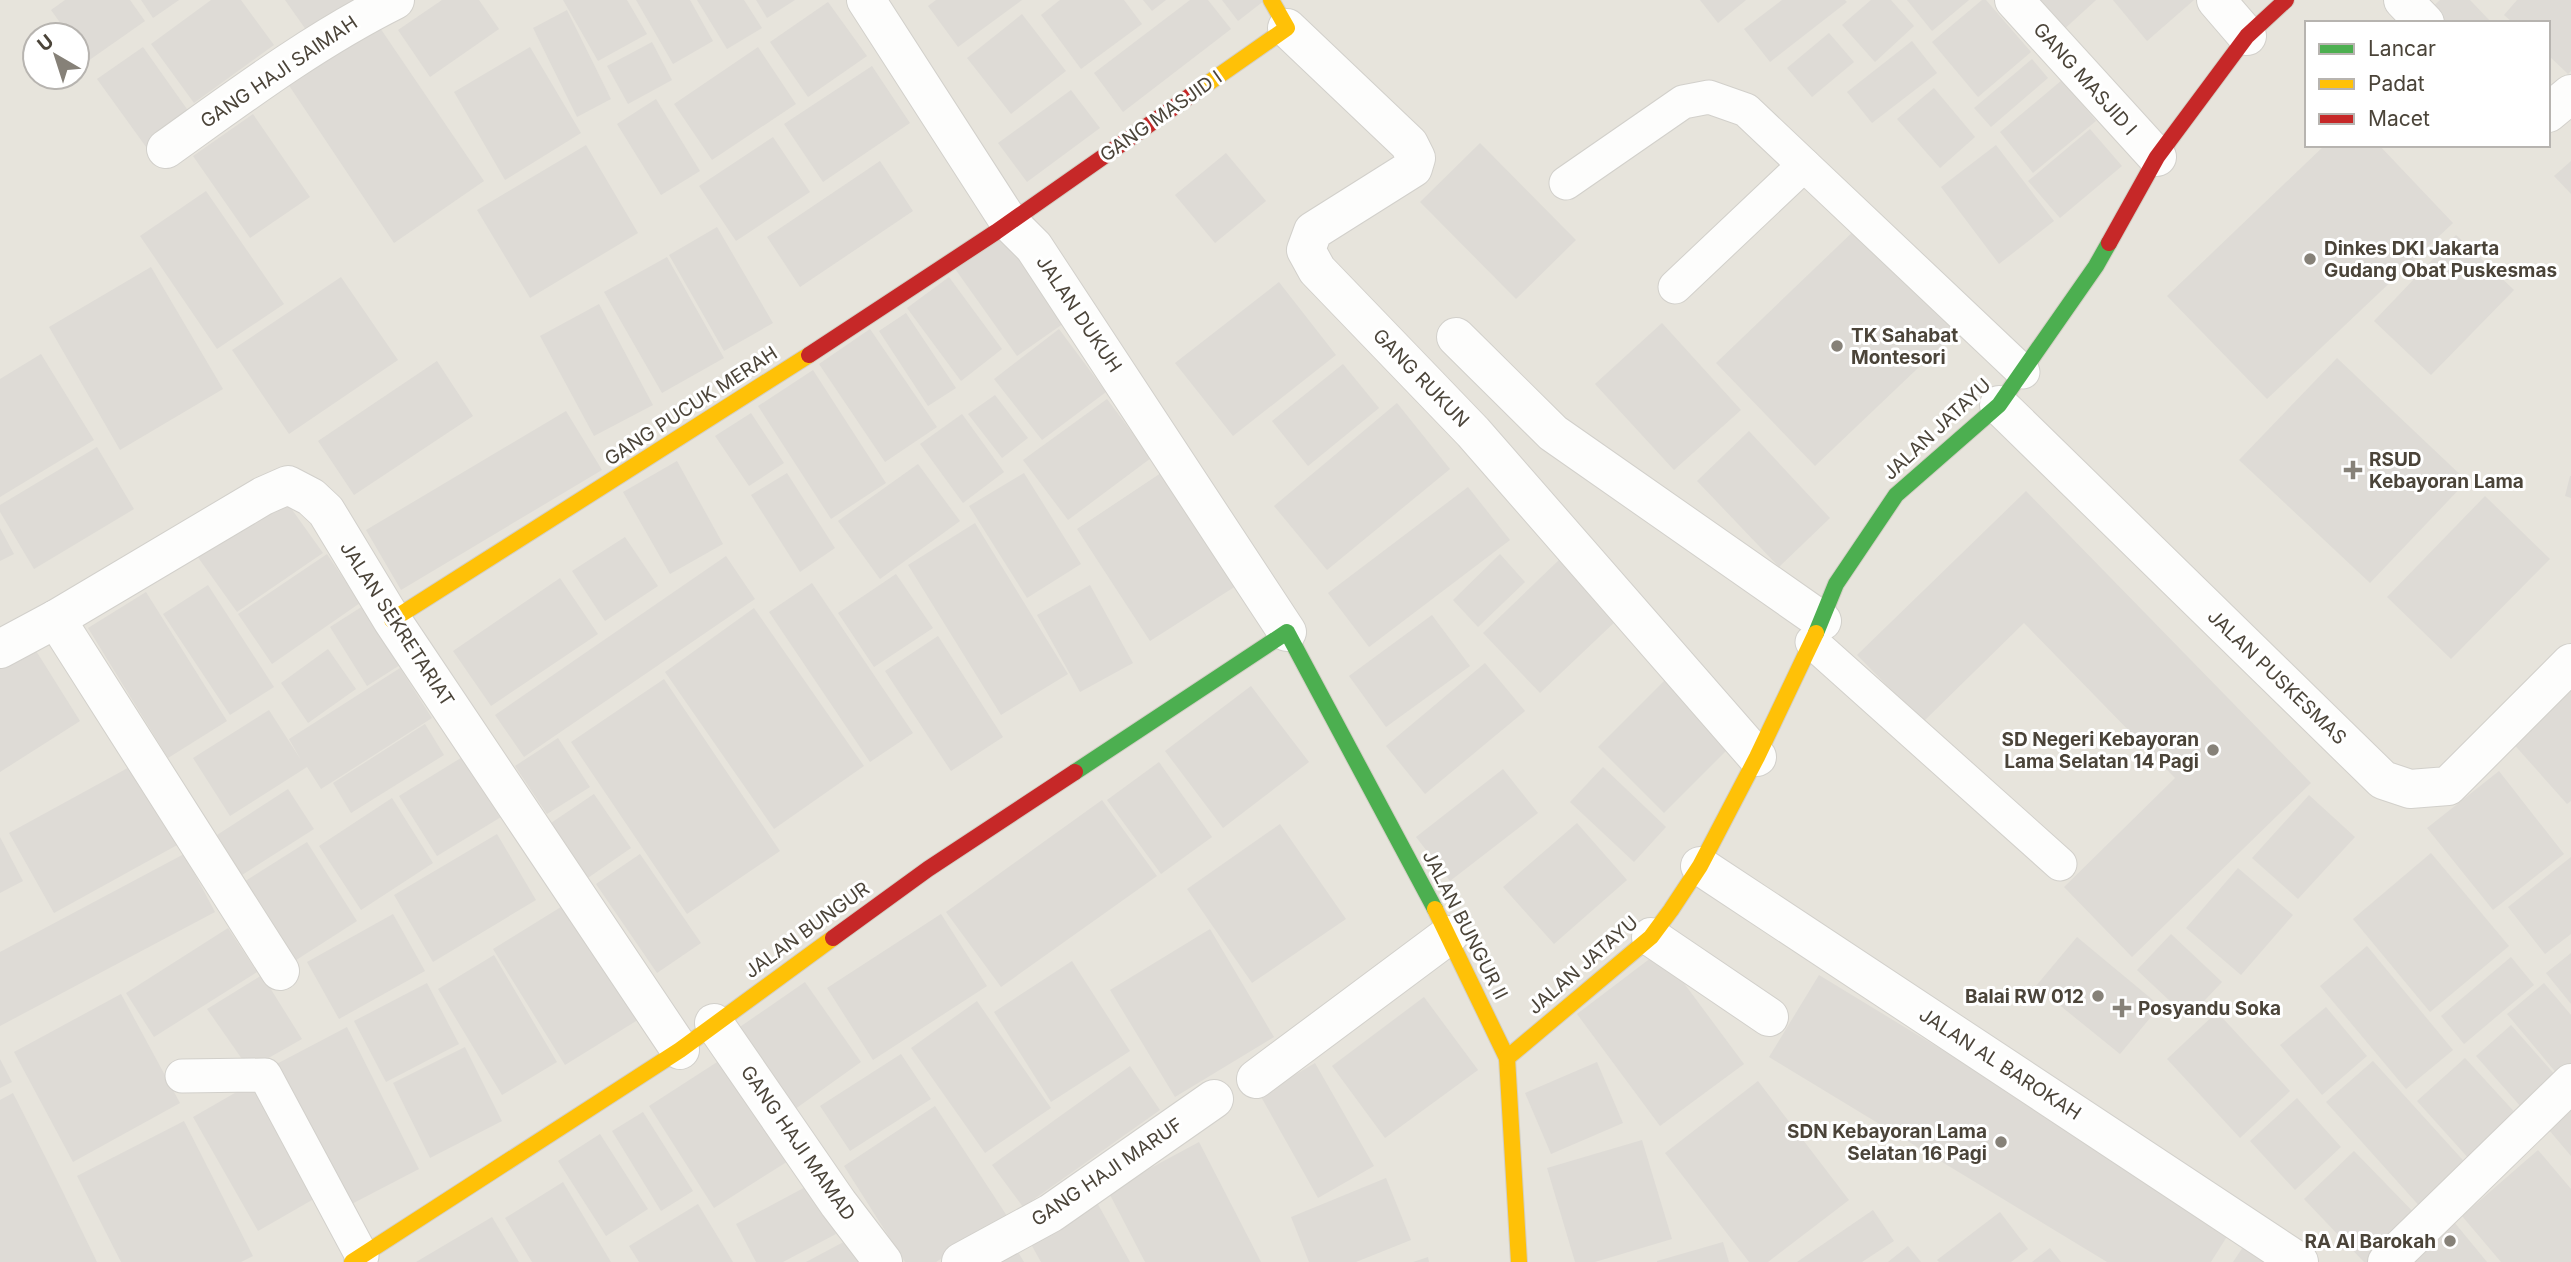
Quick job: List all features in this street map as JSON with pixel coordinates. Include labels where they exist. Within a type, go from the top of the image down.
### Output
[{"type":"street","name":"GANG HAJI SAIMAH","points":[[166,149],[281,68],[361,17],[395,0]]},
{"type":"street","name":"JALAN DUKUH","points":[[866,0],[1009,222],[1034,247],[1287,632]]},
{"type":"street","name":"GANG MASJID I","points":[[2014,0],[2157,157]]},
{"type":"street","points":[[2216,0],[2247,36]]},
{"type":"street","name":"JALAN JATAYU","points":[[1507,1058],[1651,937],[1700,866],[1757,757],[1817,631],[1836,584],[1896,495],[1999,405],[2096,266],[2157,157],[2247,36],[2286,0]]},
{"type":"street","points":[[2403,0],[2423,21]]},
{"type":"street","name":"GANG MASJID I","points":[[1009,222],[1279,14]]},
{"type":"street","name":"GANG RUKUN","points":[[1279,14],[1409,144],[1416,158],[1413,169],[1312,230],[1306,250],[1317,270],[1473,432],[1757,757]]},
{"type":"street","points":[[2550,111],[2571,94]]},
{"type":"street","name":"GANG PUCUK MERAH","points":[[392,620],[714,417],[1009,222]]},
{"type":"street","points":[[1456,337],[1553,433],[1817,631]]},
{"type":"street","name":"JALAN PUSKESMAS","points":[[1999,405],[2383,780],[2410,789],[2448,786],[2571,663]]},
{"type":"street","name":"JALAN SEKRETARIAT","points":[[0,649],[263,496],[288,485],[311,497],[326,511],[392,620],[680,1050]]},
{"type":"street","points":[[55,619],[280,971]]},
{"type":"street","name":"JALAN BUNGUR II","points":[[1287,632],[1449,935],[1507,1058],[1519,1262]]},
{"type":"street","name":"JALAN BUNGUR","points":[[360,1260],[680,1050],[928,870],[1287,632]]},
{"type":"street","name":"JALAN AL BAROKAH","points":[[1700,866],[2299,1262]]},
{"type":"street","points":[[1256,1079],[1449,935]]},
{"type":"street","points":[[1651,937],[1769,1017]]},
{"type":"street","name":"GANG HAJI MAMAD","points":[[714,1023],[838,1203],[883,1262]]},
{"type":"street","points":[[2387,1262],[2571,1083]]},
{"type":"street","name":"GANG HAJI MARUF","points":[[961,1262],[1051,1213],[1214,1099]]},
{"type":"lane","points":[[1566,183],[1683,102],[1709,97],[1746,110],[2023,372]]},
{"type":"lane","points":[[1675,287],[1804,164]]},
{"type":"lane","points":[[1817,631],[2060,864]]},
{"type":"lane","points":[[182,1076],[265,1075],[360,1260]]},
{"type":"shaded area","points":[[0,0],[2571,0],[2571,1262],[0,1262]]},
{"type":"building","points":[[65,0],[130,0],[145,21],[91,59],[91,21],[59,21],[51,10]]},
{"type":"building","points":[[141,0],[179,0],[153,18]]},
{"type":"building","points":[[211,0],[241,0],[274,45],[194,103],[151,44]]},
{"type":"building","points":[[285,0],[358,0],[309,34]]},
{"type":"building","points":[[442,0],[479,0],[499,29],[430,77],[398,30]]},
{"type":"building","points":[[563,0],[627,0],[647,34],[598,61]]},
{"type":"building","points":[[636,0],[690,0],[713,41],[673,64]]},
{"type":"building","points":[[697,0],[744,0],[762,28],[727,49]]},
{"type":"building","points":[[756,0],[795,0],[767,18]]},
{"type":"building","points":[[936,0],[1022,0],[958,47],[928,6]]},
{"type":"building","points":[[1060,0],[1124,0],[1142,24],[1081,69],[1041,15]]},
{"type":"building","points":[[1143,0],[1166,0],[1152,11]]},
{"type":"building","points":[[1190,0],[1208,0],[1231,29],[1123,112],[1094,73]]},
{"type":"building","points":[[1222,0],[1265,0],[1238,21]]},
{"type":"building","points":[[1700,0],[1746,0],[1718,23]]},
{"type":"building","points":[[1782,0],[1847,2],[1770,62],[1744,29]]},
{"type":"building","points":[[1871,0],[1891,0],[1914,26],[1875,62],[1842,25]]},
{"type":"building","points":[[1907,0],[1969,0],[1932,31]]},
{"type":"building","points":[[1982,0],[1986,0],[2031,52],[1978,97],[1932,42]]},
{"type":"building","points":[[2032,0],[2096,0],[2061,32]]},
{"type":"building","points":[[2113,0],[2194,0],[2147,41]]},
{"type":"building","points":[[2440,0],[2470,0],[2490,21],[2432,21],[2425,14]]},
{"type":"building","points":[[2517,0],[2571,0],[2571,71],[2568,74],[2550,57],[2550,21],[2511,21],[2504,15]]},
{"type":"building","points":[[828,2],[867,56],[808,97],[770,42]]},
{"type":"building","points":[[567,10],[611,99],[577,117],[533,28]]},
{"type":"building","points":[[1022,14],[1066,71],[1011,114],[967,58]]},
{"type":"building","points":[[376,22],[484,181],[394,243],[286,81]]},
{"type":"building","points":[[1829,33],[1854,62],[1812,97],[1787,68]]},
{"type":"building","points":[[1912,41],[1937,73],[1872,123],[1847,92]]},
{"type":"building","points":[[652,42],[672,80],[628,104],[607,66]]},
{"type":"building","points":[[143,47],[194,119],[149,151],[97,79]]},
{"type":"building","points":[[530,47],[581,133],[505,180],[454,92]]},
{"type":"building","points":[[758,47],[796,104],[712,160],[674,104]]},
{"type":"building","points":[[2032,59],[2048,78],[1991,127],[1974,108]]},
{"type":"building","points":[[872,66],[910,123],[823,182],[784,124]]},
{"type":"building","points":[[2062,80],[2096,121],[2033,173],[2000,132]]},
{"type":"building","points":[[1934,88],[1975,137],[1940,168],[1897,119]]},
{"type":"building","points":[[1071,90],[1100,128],[1027,182],[998,143]]},
{"type":"building","points":[[656,99],[700,171],[661,195],[617,124]]},
{"type":"building","points":[[253,114],[310,197],[250,238],[193,156]]},
{"type":"building","points":[[2090,129],[2122,166],[2060,218],[2028,181]]},
{"type":"building","points":[[773,137],[810,192],[736,241],[699,186]]},
{"type":"building","points":[[1480,143],[1576,240],[1516,299],[1420,202]]},
{"type":"building","points":[[586,145],[638,233],[530,298],[477,210]]},
{"type":"building","points":[[1996,145],[2054,221],[1999,264],[1941,187]]},
{"type":"building","name":"Dinkes DKI Jakarta Gudang Obat Puskesmas","points":[[2323,147],[2381,147],[2453,223],[2267,399],[2167,296]]},
{"type":"building","points":[[1226,153],[1266,201],[1215,243],[1175,195]]},
{"type":"building","points":[[880,161],[913,211],[800,287],[767,237]]},
{"type":"building","points":[[2571,161],[2571,194],[2554,176]]},
{"type":"building","points":[[206,191],[284,304],[217,349],[140,236]]},
{"type":"building","name":"TK Sahabat Montesori","points":[[1860,225],[1959,329],[1815,466],[1716,363]]},
{"type":"building","points":[[717,227],[773,323],[724,351],[669,255]]},
{"type":"building","points":[[1002,231],[1067,321],[1017,356],[953,266]]},
{"type":"building","points":[[2456,235],[2514,290],[2431,375],[2374,321]]},
{"type":"building","points":[[667,257],[724,358],[662,393],[604,292]]},
{"type":"building","points":[[151,267],[223,389],[120,450],[49,327]]},
{"type":"building","points":[[341,277],[398,360],[289,434],[232,350]]},
{"type":"building","points":[[949,277],[1002,349],[961,381],[907,308]]},
{"type":"building","points":[[1279,282],[1336,355],[1233,436],[1175,363]]},
{"type":"building","points":[[599,304],[653,405],[594,436],[540,336]]},
{"type":"building","points":[[906,313],[956,388],[928,406],[879,331]]},
{"type":"building","points":[[1662,323],[1741,410],[1674,470],[1595,384]]},
{"type":"building","points":[[870,329],[937,427],[885,462],[819,364]]},
{"type":"building","points":[[1059,329],[1106,392],[1042,440],[994,379]]},
{"type":"building","points":[[41,354],[94,440],[0,497],[0,379]]},
{"type":"building","name":"RSUD Kebayoran Lama","points":[[2337,358],[2467,481],[2370,583],[2239,460]]},
{"type":"building","points":[[437,361],[473,416],[354,495],[318,441]]},
{"type":"building","points":[[1343,364],[1379,408],[1308,466],[1272,421]]},
{"type":"building","points":[[813,370],[886,483],[831,519],[758,406]]},
{"type":"building","points":[[995,395],[1028,438],[1002,458],[968,414]]},
{"type":"building","points":[[1107,399],[1151,458],[1068,520],[1023,460]]},
{"type":"building","points":[[1397,403],[1450,469],[1327,570],[1274,506]]},
{"type":"building","points":[[566,411],[602,470],[401,590],[366,530]]},
{"type":"building","points":[[751,413],[784,463],[749,486],[715,436]]},
{"type":"building","points":[[962,414],[1004,472],[963,503],[920,444]]},
{"type":"building","points":[[1749,431],[1830,518],[1779,567],[1697,481]]},
{"type":"building","points":[[97,447],[134,509],[34,569],[0,512],[0,505]]},
{"type":"building","points":[[677,461],[723,544],[670,574],[623,492]]},
{"type":"building","points":[[918,464],[960,521],[880,579],[838,521]]},
{"type":"building","points":[[1164,471],[1239,584],[1150,641],[1077,529]]},
{"type":"building","points":[[787,473],[835,548],[800,572],[751,495]]},
{"type":"building","points":[[1024,473],[1081,564],[1027,598],[969,506]]},
{"type":"building","points":[[2571,476],[2571,498],[2565,496]]},
{"type":"building","points":[[1468,487],[1510,540],[1369,647],[1328,593]]},
{"type":"building","name":"SD Negeri Kebayoran Lama Selatan 14 Pagi","points":[[2026,491],[2311,783],[2132,957],[2064,887],[2175,778],[2024,623],[1923,722],[1857,655]]},
{"type":"building","points":[[2485,496],[2550,559],[2451,659],[2387,597]]},
{"type":"building","points":[[283,497],[323,553],[237,612],[197,556]]},
{"type":"building","points":[[975,523],[1068,674],[1001,715],[908,565]]},
{"type":"building","points":[[0,528],[14,554],[0,561]]},
{"type":"building","points":[[625,537],[658,586],[605,621],[572,571]]},
{"type":"building","points":[[327,554],[360,603],[272,664],[238,614]]},
{"type":"building","points":[[1500,554],[1525,582],[1478,627],[1453,600]]},
{"type":"building","points":[[726,556],[755,599],[524,757],[495,715]]},
{"type":"building","points":[[1560,559],[1618,619],[1540,693],[1483,633]]},
{"type":"building","points":[[896,574],[933,628],[874,667],[838,613]]},
{"type":"building","points":[[560,578],[598,634],[491,706],[453,651]]},
{"type":"building","points":[[812,583],[913,733],[870,762],[769,612]]},
{"type":"building","points":[[208,585],[274,687],[230,715],[163,614]]},
{"type":"building","points":[[1090,585],[1133,663],[1080,692],[1037,615]]},
{"type":"building","points":[[146,592],[227,721],[168,758],[88,628]]},
{"type":"building","points":[[374,599],[411,658],[367,686],[330,627]]},
{"type":"building","points":[[754,608],[864,766],[774,829],[665,672]]},
{"type":"building","points":[[1432,615],[1470,666],[1386,727],[1349,676]]},
{"type":"building","points":[[938,636],[1003,737],[951,771],[885,671]]},
{"type":"building","points":[[28,638],[80,721],[0,772],[0,655]]},
{"type":"building","points":[[328,649],[356,689],[308,723],[281,683]]},
{"type":"building","points":[[1485,663],[1525,711],[1425,794],[1386,746]]},
{"type":"building","points":[[400,668],[432,718],[321,789],[307,767],[230,816],[193,758],[269,710],[301,760],[289,739]]},
{"type":"building","points":[[1672,673],[1738,739],[1664,813],[1598,747]]},
{"type":"building","points":[[2571,673],[2571,801],[2567,804],[2503,732]]},
{"type":"building","points":[[664,679],[780,851],[687,914],[571,742]]},
{"type":"building","points":[[1251,686],[1309,762],[1223,828],[1165,751]]},
{"type":"building","points":[[425,724],[444,755],[351,813],[333,783]]},
{"type":"building","points":[[558,738],[590,787],[547,814],[515,766]]},
{"type":"building","points":[[469,753],[506,814],[437,856],[399,796]]},
{"type":"building","points":[[1159,762],[1212,837],[1161,874],[1107,800]]},
{"type":"building","points":[[135,764],[179,844],[54,913],[9,833]]},
{"type":"building","points":[[1603,767],[1666,827],[1634,862],[1570,802]]},
{"type":"building","points":[[1503,769],[1538,813],[1450,881],[1416,837]]},
{"type":"building","points":[[2499,771],[2564,854],[2493,910],[2427,828]]},
{"type":"building","points":[[288,789],[314,829],[242,875],[217,835]]},
{"type":"building","points":[[594,794],[631,848],[582,882],[545,827]]},
{"type":"building","points":[[2309,795],[2355,837],[2298,899],[2252,858]]},
{"type":"building","points":[[392,798],[433,863],[361,910],[319,846]]},
{"type":"building","points":[[1102,800],[1157,876],[1001,987],[946,912]]},
{"type":"building","points":[[1577,823],[1627,880],[1554,944],[1503,887]]},
{"type":"building","points":[[1280,824],[1346,919],[1252,983],[1187,889]]},
{"type":"building","points":[[497,834],[536,900],[433,962],[394,895]]},
{"type":"building","points":[[0,837],[23,881],[0,893]]},
{"type":"building","points":[[307,842],[357,921],[290,964],[239,885]]},
{"type":"building","points":[[2431,853],[2509,946],[2430,1012],[2353,919]]},
{"type":"building","points":[[184,854],[215,912],[0,1026],[0,952]]},
{"type":"building","points":[[640,854],[701,943],[657,973],[596,884]]},
{"type":"building","points":[[2571,857],[2571,934],[2545,954],[2508,907]]},
{"type":"building","points":[[2238,868],[2293,915],[2241,975],[2186,928]]},
{"type":"building","points":[[569,902],[641,1018],[565,1065],[493,949]]},
{"type":"building","points":[[393,914],[425,971],[339,1019],[307,962]]},
{"type":"building","points":[[941,914],[987,986],[873,1060],[827,988]]},
{"type":"building","points":[[228,928],[257,972],[154,1037],[126,993]]},
{"type":"building","points":[[1210,929],[1274,1037],[1175,1097],[1110,990]]},
{"type":"building","points":[[2171,934],[2222,982],[2188,1018],[2137,970]]},
{"type":"building","name":"Balai RW 012","points":[[2077,937],[2160,1006],[2120,1054],[2036,986]]},
{"type":"building","points":[[2367,946],[2453,1050],[2406,1089],[2320,986]]},
{"type":"building","points":[[1660,951],[1744,1064],[1660,1126],[1577,1014]]},
{"type":"building","points":[[2571,953],[2571,1004],[2546,973]]},
{"type":"building","points":[[494,955],[557,1062],[502,1095],[438,989]]},
{"type":"building","points":[[2511,957],[2534,985],[2464,1044],[2441,1016]]},
{"type":"building","points":[[1072,961],[1130,1051],[1051,1102],[994,1012]]},
{"type":"building","points":[[262,975],[302,1039],[249,1069],[207,1009]]},
{"type":"building","name":"SDN Kebayoran Lama Selatan 16 Pagi","points":[[1819,975],[2233,1227],[2211,1262],[2107,1262],[1769,1057]]},
{"type":"building","points":[[805,982],[861,1062],[791,1112],[734,1031]]},
{"type":"building","points":[[427,983],[459,1044],[386,1082],[354,1021]]},
{"type":"building","points":[[2544,983],[2571,1015],[2571,1065],[2558,1075],[2507,1014]]},
{"type":"building","points":[[121,994],[180,1103],[73,1162],[14,1052]]},
{"type":"building","points":[[1424,997],[1478,1070],[1385,1138],[1332,1066]]},
{"type":"building","points":[[977,1001],[1051,1108],[985,1153],[911,1048]]},
{"type":"building","points":[[2326,1007],[2367,1056],[2322,1095],[2280,1045]]},
{"type":"building","points":[[2217,1012],[2290,1091],[2240,1138],[2167,1059]]},
{"type":"building","points":[[2511,1025],[2557,1077],[2522,1108],[2476,1056]]},
{"type":"building","points":[[347,1027],[419,1169],[342,1209],[269,1068]]},
{"type":"building","points":[[465,1047],[502,1121],[430,1158],[393,1083]]},
{"type":"building","points":[[901,1054],[931,1099],[850,1151],[820,1106]]},
{"type":"building","points":[[728,1055],[793,1158],[714,1208],[649,1106]]},
{"type":"building","points":[[2465,1058],[2519,1117],[2471,1161],[2417,1101]]},
{"type":"building","points":[[0,1059],[12,1082],[0,1088]]},
{"type":"building","points":[[2373,1061],[2470,1168],[2423,1210],[2326,1102]]},
{"type":"building","points":[[1597,1062],[1623,1123],[1551,1154],[1525,1093]]},
{"type":"building","points":[[1315,1063],[1374,1166],[1318,1198],[1260,1095]]},
{"type":"building","points":[[1130,1066],[1160,1110],[1023,1207],[992,1165]]},
{"type":"building","points":[[1758,1081],[1849,1200],[1768,1262],[1749,1262],[1665,1153]]},
{"type":"building","points":[[254,1082],[319,1196],[258,1231],[193,1117]]},
{"type":"building","points":[[13,1093],[97,1262],[0,1262],[0,1100]]},
{"type":"building","points":[[2297,1098],[2341,1147],[2295,1190],[2250,1141]]},
{"type":"building","points":[[2571,1101],[2571,1156],[2544,1124]]},
{"type":"building","points":[[935,1106],[1007,1216],[936,1262],[905,1262],[844,1166]]},
{"type":"building","points":[[643,1112],[693,1191],[661,1211],[612,1131]]},
{"type":"building","points":[[184,1121],[253,1256],[241,1262],[121,1262],[77,1176]]},
{"type":"building","points":[[600,1134],[648,1209],[606,1236],[558,1161]]},
{"type":"building","points":[[1642,1140],[1672,1239],[1595,1262],[1575,1262],[1547,1168]]},
{"type":"building","points":[[1199,1142],[1261,1262],[1145,1262],[1108,1191]]},
{"type":"building","points":[[2538,1150],[2571,1189],[2571,1262],[2501,1262],[2462,1216]]},
{"type":"building","points":[[2354,1151],[2421,1220],[2377,1262],[2364,1262],[2304,1199]]},
{"type":"building","points":[[1386,1178],[1411,1240],[1356,1262],[1309,1262],[1291,1217]]},
{"type":"building","points":[[563,1182],[611,1262],[532,1262],[505,1218]]},
{"type":"building","points":[[811,1184],[836,1234],[783,1262],[756,1262],[736,1224]]},
{"type":"building","points":[[1095,1199],[1130,1262],[1041,1262],[1027,1237]]},
{"type":"building","points":[[698,1204],[733,1262],[639,1262],[629,1246]]},
{"type":"building","points":[[1873,1210],[1894,1241],[1862,1262],[1797,1262]]},
{"type":"building","points":[[2000,1212],[2028,1249],[2011,1262],[1937,1260]]},
{"type":"building","points":[[492,1217],[519,1262],[416,1262]]},
{"type":"building","name":"RA Al Barokah","points":[[2454,1222],[2487,1262],[2404,1262]]},
{"type":"building","points":[[851,1238],[863,1262],[806,1262]]},
{"type":"building","points":[[2247,1241],[2276,1262],[2233,1262]]},
{"type":"building","points":[[1723,1242],[1729,1262],[1657,1262],[1657,1261]]},
{"type":"building","points":[[1014,1245],[1024,1262],[985,1262]]},
{"type":"building","points":[[1908,1246],[1921,1262],[1888,1262]]},
{"type":"building","points":[[2050,1248],[2061,1262],[2032,1262]]},
{"type":"building","points":[[1428,1257],[1429,1262],[1413,1262]]},
{"type":"traffic: fast","points":[[1816,633],[1836,584],[1896,495],[1999,405],[2096,266],[2109,243]]},
{"type":"traffic: fast","points":[[1075,772],[1287,632],[1435,909]]},
{"type":"traffic: slow","points":[[1197,91],[1287,28],[1271,0]]},
{"type":"traffic: slow","points":[[392,620],[809,355]]},
{"type":"traffic: slow","points":[[1507,1058],[1651,937],[1671,910],[1700,866],[1757,757],[1816,633]]},
{"type":"traffic: slow","points":[[1435,909],[1507,1058],[1519,1262]]},
{"type":"traffic: slow","points":[[352,1262],[680,1050],[833,938]]},
{"type":"traffic: jam","points":[[2109,243],[2157,157],[2247,36],[2286,0]]},
{"type":"traffic: jam","points":[[809,355],[996,232],[1197,91]]},
{"type":"traffic: jam","points":[[833,938],[928,869],[1075,772]]},
{"type":"place","name":"Dinkes DKI Jakarta Gudang Obat Puskesmas","points":[[2310,259]]},
{"type":"place","name":"TK Sahabat Montesori","points":[[1837,346]]},
{"type":"place","name":"RSUD Kebayoran Lama","points":[[2353,470]]},
{"type":"place","name":"SD Negeri Kebayoran Lama Selatan 14 Pagi","points":[[2213,750]]},
{"type":"place","name":"Balai RW 012","points":[[2098,996]]},
{"type":"place","name":"Posyandu Soka","points":[[2122,1008]]},
{"type":"place","name":"SDN Kebayoran Lama Selatan 16 Pagi","points":[[2001,1142]]},
{"type":"place","name":"RA Al Barokah","points":[[2450,1241]]}]
